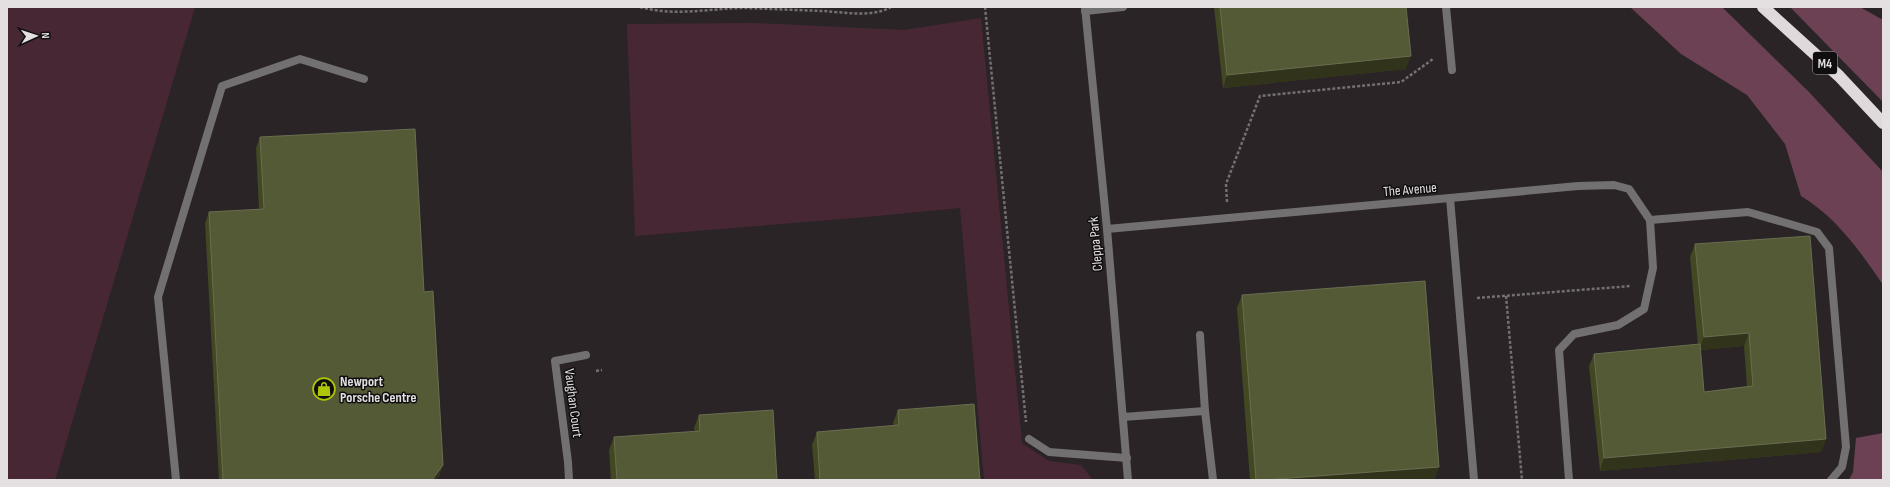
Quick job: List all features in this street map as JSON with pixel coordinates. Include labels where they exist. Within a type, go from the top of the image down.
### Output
[{"type":"highway","name":"M4","points":[[1763,7],[1839,76],[1883,123]]},
{"type":"street","points":[[1085,9],[1123,7]]},
{"type":"street","points":[[1446,7],[1452,70]]},
{"type":"street","name":"Cleppa Park","points":[[1085,9],[1107,229],[1128,480]]},
{"type":"street","points":[[176,480],[158,297],[222,86],[300,59],[364,79]]},
{"type":"street","name":"The Avenue","points":[[1107,229],[1578,186],[1614,185],[1629,189],[1650,220]]},
{"type":"street","points":[[1450,198],[1474,480]]},
{"type":"street","points":[[1569,480],[1559,350],[1574,334],[1618,325],[1644,309],[1653,268],[1650,220],[1748,212],[1817,232],[1829,248],[1846,447],[1842,467],[1831,480]]},
{"type":"street","points":[[1200,335],[1205,411],[1213,480]]},
{"type":"street","name":"Vaughan Court","points":[[569,480],[555,361],[586,355]]},
{"type":"street","points":[[1123,416],[1205,411]]},
{"type":"street","points":[[1029,439],[1049,452],[1127,458]]},
{"type":"path","points":[[640,7],[656,12],[686,13],[744,8],[863,13],[885,10],[891,7]]},
{"type":"path","points":[[985,7],[1029,439]]},
{"type":"path","points":[[1228,218],[1226,184],[1260,96],[1401,82],[1450,46]]},
{"type":"path","points":[[1458,300],[1649,285]]},
{"type":"path","points":[[1506,296],[1522,480]]},
{"type":"shaded area","points":[[7,7],[195,7],[55,480],[7,480]]},
{"type":"shaded area","points":[[1630,7],[1722,7],[1809,92],[1883,172],[1883,285],[1856,247],[1836,224],[1814,204],[1801,196],[1785,144],[1747,95],[1681,54]]},
{"type":"shaded area","points":[[1790,7],[1860,7],[1883,20],[1883,102]]},
{"type":"shaded area","points":[[981,18],[1022,443],[1049,461],[1081,465],[1093,480],[984,480],[960,208],[635,236],[627,24],[755,23],[904,30]]},
{"type":"shaded area","points":[[1883,433],[1883,480],[1849,480],[1853,472],[1856,438]]},
{"type":"building","points":[[1220,7],[1406,7],[1411,56],[1227,75]]},
{"type":"building","name":"Newport Porsche Centre","points":[[415,129],[424,292],[433,291],[443,465],[432,480],[223,480],[209,212],[264,209],[260,137]]},
{"type":"building","points":[[1810,236],[1826,439],[1604,458],[1594,354],[1700,344],[1704,392],[1753,386],[1749,333],[1704,337],[1695,244]]},
{"type":"building","points":[[1425,281],[1439,467],[1256,480],[1242,295]]},
{"type":"building","points":[[974,404],[980,480],[820,480],[817,432],[899,425],[898,410]]},
{"type":"building","points":[[773,410],[777,480],[617,480],[614,437],[700,431],[699,415]]},
{"type":"place","name":"Newport Porsche Centre","points":[[324,389]]}]
